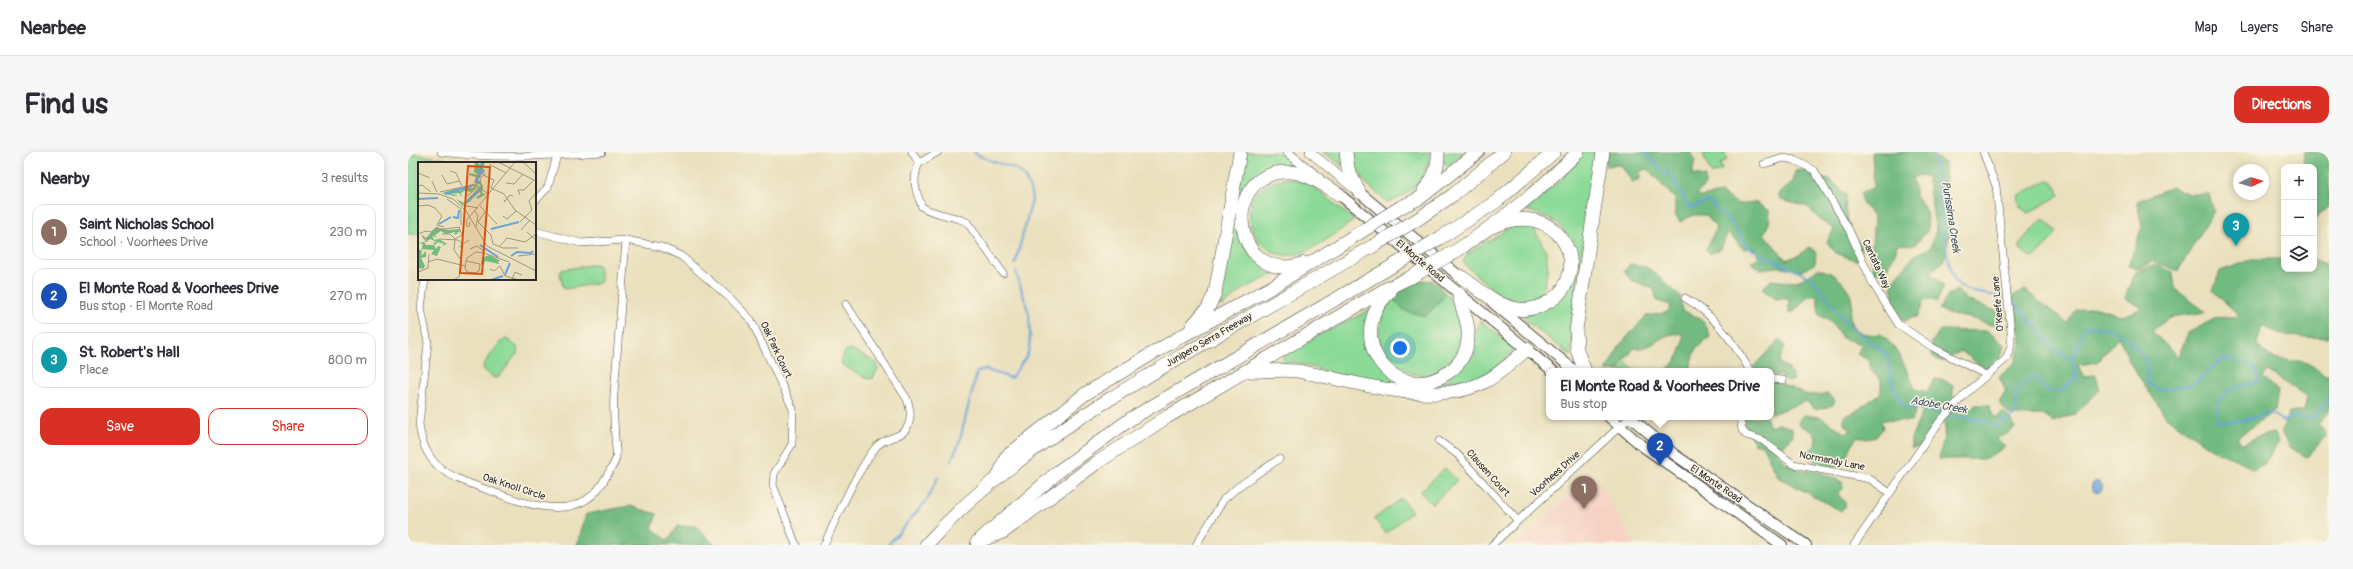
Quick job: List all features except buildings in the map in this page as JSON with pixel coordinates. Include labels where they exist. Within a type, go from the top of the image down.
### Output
[{"type":"highway","points":[[1180,337],[1202,316],[1215,292],[1240,152]]},
{"type":"highway","points":[[1346,152],[1348,169],[1359,192]]},
{"type":"highway","points":[[1401,207],[1430,183],[1437,168],[1438,152]]},
{"type":"highway","points":[[999,475],[1006,457],[1085,394],[1180,337],[1272,287],[1401,207],[1420,198],[1478,152]]},
{"type":"highway","name":"Junipero Serra Freeway","points":[[926,545],[948,520],[999,475],[1078,418],[1418,219],[1453,195],[1504,152]]},
{"type":"highway","points":[[976,544],[998,522],[1059,471],[1132,418],[1440,238],[1497,200],[1554,152]]},
{"type":"highway","points":[[1459,294],[1469,329],[1467,347],[1463,356],[1452,370],[1439,378],[1417,382],[1402,379],[1388,371],[1378,359],[1371,343],[1370,326],[1380,302],[1390,292],[1411,277],[1492,227],[1545,183],[1578,152]]},
{"type":"highway","points":[[1583,368],[1577,350],[1576,330],[1603,152]]},
{"type":"highway","points":[[1335,248],[1299,265],[1280,266],[1272,264],[1257,255],[1245,239],[1241,224],[1242,209],[1249,192],[1255,186],[1270,176],[1279,173],[1288,172],[1304,176],[1340,195]]},
{"type":"highway","points":[[1460,276],[1496,301],[1518,309],[1540,306],[1553,299],[1564,287],[1570,271],[1569,253],[1566,245],[1555,230],[1539,221],[1524,218],[1503,222],[1492,227]]},
{"type":"highway","points":[[976,544],[1003,532],[1116,450],[1386,289],[1411,277]]},
{"type":"highway","points":[[1247,371],[1291,370],[1406,391],[1441,393],[1468,389],[1485,381],[1527,349]]},
{"type":"main road","name":"El Monte Road","points":[[1359,192],[1571,368]]},
{"type":"main road","name":"El Monte Road","points":[[1340,195],[1549,368]]},
{"type":"main road","name":"El Monte Road","points":[[1612,420],[1621,428],[1782,545]]},
{"type":"main road","name":"El Monte Road","points":[[1633,420],[1674,455],[1806,545]]},
{"type":"street","points":[[442,152],[495,156],[602,152]]},
{"type":"street","points":[[912,152],[919,163]]},
{"type":"street","points":[[938,152],[919,163],[915,174],[914,186],[922,207],[932,213],[958,217],[967,222],[1002,273]]},
{"type":"street","name":"El Monte Road","points":[[1287,152],[1340,195]]},
{"type":"street","name":"El Monte Road","points":[[1310,152],[1359,192]]},
{"type":"street","name":"O'Keefe Lane","points":[[1854,545],[1940,421],[1986,375],[2006,359],[2010,346],[2011,332],[1996,186],[1983,152]]},
{"type":"street","points":[[536,200],[548,186],[558,154]]},
{"type":"street","name":"Cantata Way","points":[[1764,164],[1784,158],[1794,160],[1814,170],[1849,230],[1873,284],[1898,324],[1932,347],[1986,375]]},
{"type":"street","points":[[536,231],[580,243],[626,240]]},
{"type":"street","name":"Oak Knoll Circle","points":[[425,280],[421,308],[428,342],[419,424],[421,437],[430,459],[444,472],[456,479],[537,507],[562,508],[580,502],[594,494],[602,486],[616,458],[613,410],[626,240]]},
{"type":"street","name":"Oak Park Court","points":[[626,240],[661,247],[681,256],[732,299],[751,320],[793,409],[792,444],[774,474],[773,485],[796,545]]},
{"type":"street","points":[[1685,298],[1703,310],[1719,325],[1748,368]]},
{"type":"street","points":[[824,545],[854,485],[876,447],[882,441],[902,434],[910,420],[910,411],[907,399],[846,304]]},
{"type":"street","points":[[1774,379],[1783,380]]},
{"type":"street","name":"Voorhees Drive","points":[[1492,545],[1621,428],[1628,420]]},
{"type":"street","name":"Normandy Lane","points":[[1740,420],[1742,430],[1762,440],[1793,464],[1870,479],[1890,492]]},
{"type":"street","name":"Clausen Court","points":[[1439,442],[1457,454],[1518,521]]},
{"type":"street","points":[[1196,545],[1224,499],[1239,486],[1279,459]]},
{"type":"shaded area","points":[[1593,473],[1635,545],[1516,545]]},
{"type":"green space","points":[[1245,152],[1277,152],[1293,163],[1250,185],[1237,195]]},
{"type":"green space","points":[[1323,152],[1345,152],[1343,166]]},
{"type":"green space","points":[[1356,152],[1430,152],[1426,169],[1417,184],[1403,195],[1387,202],[1369,186],[1360,174],[1355,160]]},
{"type":"green space","points":[[1442,152],[1466,152],[1447,166],[1443,160]]},
{"type":"green space","points":[[1581,152],[1598,152],[1580,262],[1575,263],[1567,239],[1560,226],[1554,221],[1524,209],[1563,179],[1567,166]]},
{"type":"green space","points":[[1608,152],[1691,152],[1695,160],[1692,175],[1705,177],[1705,186],[1696,194],[1700,197],[1721,193],[1738,204],[1755,202],[1770,211],[1769,223],[1764,234],[1786,260],[1799,255],[1809,247],[1816,251],[1815,263],[1801,271],[1780,267],[1759,269],[1751,262],[1759,257],[1755,248],[1743,249],[1728,232],[1721,249],[1710,254],[1706,250],[1716,228],[1706,215],[1693,215],[1680,222],[1675,214],[1675,199],[1648,169],[1640,171],[1640,179],[1632,182],[1621,165],[1605,166]]},
{"type":"green space","points":[[1708,152],[1724,152],[1727,160],[1720,163],[1722,169],[1711,174],[1703,154]]},
{"type":"green space","points":[[1872,152],[1928,152],[1945,163],[1946,195],[1952,222],[1944,261],[1930,272],[1944,286],[1937,301],[1924,300],[1918,316],[1904,321],[1893,304],[1892,282],[1914,256],[1930,248],[1936,231],[1927,176],[1912,177],[1916,196],[1926,210],[1928,230],[1915,245],[1899,244],[1887,270],[1874,273],[1871,257],[1874,216],[1863,205],[1861,193],[1874,187]]},
{"type":"green space","points":[[2304,152],[2329,152],[2329,207],[2317,217],[2317,164],[2303,164]]},
{"type":"green space","points":[[408,153],[446,159],[444,162],[418,162],[418,235],[408,234]]},
{"type":"green space","points":[[1806,170],[1818,178],[1831,180],[1846,195],[1846,217],[1853,234],[1861,247],[1857,261],[1836,253],[1827,242],[1834,229],[1821,221],[1808,207],[1781,200],[1778,194],[1793,182],[1795,171]]},
{"type":"green space","points":[[1287,178],[1309,183],[1354,220],[1324,242],[1298,254],[1279,254],[1270,250],[1255,236],[1251,226],[1251,205],[1255,195],[1265,186]]},
{"type":"green space","points":[[2047,180],[2052,181],[2060,195],[2028,213],[2020,207],[2018,196]]},
{"type":"green space","points":[[2172,187],[2189,194],[2209,194],[2214,211],[2178,271],[2154,261],[2140,268],[2128,266],[2142,227],[2137,201]]},
{"type":"green space","points":[[2041,220],[2046,220],[2056,231],[2056,234],[2035,257],[2030,257],[2020,249],[2020,243]]},
{"type":"green space","points":[[1531,224],[1546,251],[1548,269],[1543,291],[1533,299],[1514,301],[1499,295],[1463,263],[1468,253],[1511,227]]},
{"type":"green space","points":[[1230,231],[1239,231],[1271,263],[1274,274],[1244,289],[1222,306],[1215,304]]},
{"type":"green space","points":[[2254,259],[2281,259],[2281,272],[2317,272],[2317,261],[2326,264],[2329,270],[2329,338],[2285,336],[2262,326],[2257,344],[2267,354],[2274,358],[2305,362],[2324,375],[2329,375],[2329,411],[2318,424],[2327,435],[2307,457],[2290,448],[2281,432],[2289,413],[2304,411],[2307,397],[2268,371],[2263,377],[2278,391],[2275,410],[2237,438],[2243,444],[2259,436],[2274,433],[2279,442],[2264,464],[2253,470],[2242,462],[2213,450],[2166,417],[2130,363],[2119,337],[2097,362],[2078,365],[2083,376],[2096,375],[2100,390],[2075,414],[2053,422],[2043,415],[2010,415],[1999,403],[2006,391],[1999,377],[2014,364],[2021,342],[2013,296],[2025,290],[2067,323],[2076,310],[2094,307],[2123,316],[2142,308],[2125,298],[2134,273],[2155,264],[2173,272],[2175,289],[2206,312],[2170,317],[2152,331],[2178,357],[2188,333],[2216,318],[2240,316],[2213,291],[2220,271]]},
{"type":"green space","points":[[596,264],[599,266],[601,280],[599,283],[565,289],[563,287],[560,273],[562,270]]},
{"type":"green space","points":[[1630,264],[1646,267],[1680,296],[1682,311],[1697,317],[1704,323],[1710,337],[1695,351],[1691,368],[1668,368],[1673,364],[1681,350],[1683,334],[1675,334],[1668,335],[1648,346],[1634,348],[1619,368],[1608,368],[1620,345],[1646,316],[1668,312],[1671,305],[1657,301],[1654,289],[1631,280],[1624,271]]},
{"type":"green space","points":[[1818,269],[1830,273],[1841,280],[1851,296],[1852,306],[1850,315],[1853,326],[1865,334],[1881,334],[1887,340],[1901,359],[1915,389],[1927,392],[1935,379],[1944,380],[1953,386],[1953,396],[1966,410],[1976,405],[1989,405],[1993,416],[1997,418],[2003,411],[2012,420],[2015,428],[2005,435],[1995,438],[2005,446],[1992,456],[1982,459],[1939,459],[1944,437],[1945,424],[1939,420],[1920,447],[1911,448],[1911,438],[1925,406],[1917,406],[1912,421],[1881,420],[1883,428],[1876,437],[1866,439],[1857,436],[1841,466],[1826,468],[1810,458],[1808,452],[1815,446],[1816,437],[1812,431],[1799,425],[1799,420],[1803,415],[1820,417],[1847,434],[1851,429],[1844,424],[1844,416],[1853,413],[1881,393],[1881,380],[1869,369],[1870,361],[1857,354],[1862,344],[1842,338],[1833,324],[1819,315],[1817,296],[1808,296],[1795,311],[1789,313],[1789,299],[1775,299],[1762,289],[1771,280],[1785,282],[1796,281],[1806,277]]},
{"type":"green space","points":[[1574,270],[1579,271],[1572,324],[1571,356],[1525,320],[1523,313],[1532,312]]},
{"type":"green space","points":[[1422,280],[1434,281],[1446,294],[1426,316],[1405,311],[1393,299],[1405,286]]},
{"type":"green space","points":[[1957,290],[1967,300],[2001,313],[2001,325],[1988,324],[1978,320],[1953,315],[1939,309],[1948,296]]},
{"type":"green space","points":[[1446,294],[1459,309],[1463,331],[1457,353],[1445,366],[1428,376],[1413,374],[1395,366],[1382,351],[1379,337],[1382,314],[1393,299],[1405,311],[1426,316]]},
{"type":"green space","points":[[1372,309],[1368,341],[1413,386],[1339,375],[1293,362],[1286,364],[1282,357],[1315,337]]},
{"type":"green space","points":[[1481,321],[1515,348],[1498,365],[1482,376],[1453,386],[1440,387],[1440,383],[1450,378]]},
{"type":"green space","points":[[1940,330],[1988,331],[2004,345],[1999,364],[1984,368],[1961,351],[1942,362],[1932,356],[1932,342]]},
{"type":"green space","points":[[507,339],[517,347],[518,352],[499,377],[494,378],[484,370],[483,365],[502,340]]},
{"type":"green space","points":[[1779,340],[1785,345],[1779,363],[1788,368],[1794,380],[1788,382],[1781,375],[1774,375],[1774,368],[1752,368]]},
{"type":"green space","points":[[851,349],[877,363],[878,368],[873,378],[868,379],[842,365],[841,360],[846,350]]},
{"type":"green space","points":[[1627,362],[1633,368],[1620,368]]},
{"type":"green space","points":[[1774,381],[1808,395],[1827,394],[1835,400],[1833,405],[1816,410],[1806,401],[1774,413]]},
{"type":"green space","points":[[1742,420],[1767,420],[1770,427],[1778,424],[1792,428],[1793,435],[1785,445],[1773,448],[1786,463],[1802,471],[1815,470],[1842,482],[1843,489],[1838,494],[1846,504],[1841,511],[1778,477],[1762,445],[1754,443]]},
{"type":"green space","points":[[1445,468],[1457,480],[1432,504],[1420,492]]},
{"type":"green space","points":[[1401,498],[1412,512],[1386,533],[1374,519]]},
{"type":"green space","points":[[630,506],[657,514],[652,528],[668,541],[677,526],[696,526],[715,545],[577,545],[586,514]]},
{"type":"water","points":[[2095,482],[2099,482],[2101,483],[2101,491],[2095,492],[2092,489],[2092,485]]},
{"type":"waterway","points":[[974,152],[1018,171],[1024,177],[1029,186],[1032,200],[1015,264]]},
{"type":"waterway","name":"Adobe Creek","points":[[1643,152],[1675,181],[1688,206],[1692,208],[1708,201],[1734,225],[1749,248],[1812,278],[1851,328],[1886,353],[1892,381],[1903,407],[1944,414]]},
{"type":"waterway","name":"Purissima Creek","points":[[1933,152],[1945,243],[1953,276],[1958,284],[1963,288],[1979,293],[2002,297]]},
{"type":"waterway","points":[[951,461],[959,443],[977,372],[984,369],[1011,378],[1026,357],[1029,349],[1029,314],[1016,272]]},
{"type":"waterway","name":"Purissima Creek","points":[[2013,301],[2057,352],[2072,359]]},
{"type":"waterway","name":"Adobe Creek","points":[[1948,416],[1982,420],[1995,426],[2014,416],[2017,391],[2031,378],[2036,378],[2047,391],[2060,392],[2077,377],[2072,359],[2081,338],[2082,331],[2088,326],[2115,330],[2137,348],[2147,363],[2147,383],[2160,390],[2194,384],[2222,359],[2234,360],[2251,367],[2258,376],[2258,382],[2233,389],[2222,396],[2218,402],[2216,410],[2216,421],[2242,421],[2270,413],[2283,421],[2291,417],[2314,418],[2329,399]]},
{"type":"waterway","points":[[888,545],[927,500],[938,477]]},
{"type":"place","name":"St. Robert's Hall","points":[[2236,246]]},
{"type":"place","name":"El Monte Road & Voorhees Drive","points":[[1660,466]]},
{"type":"place","name":"Saint Nicholas School","points":[[1584,509]]}]
